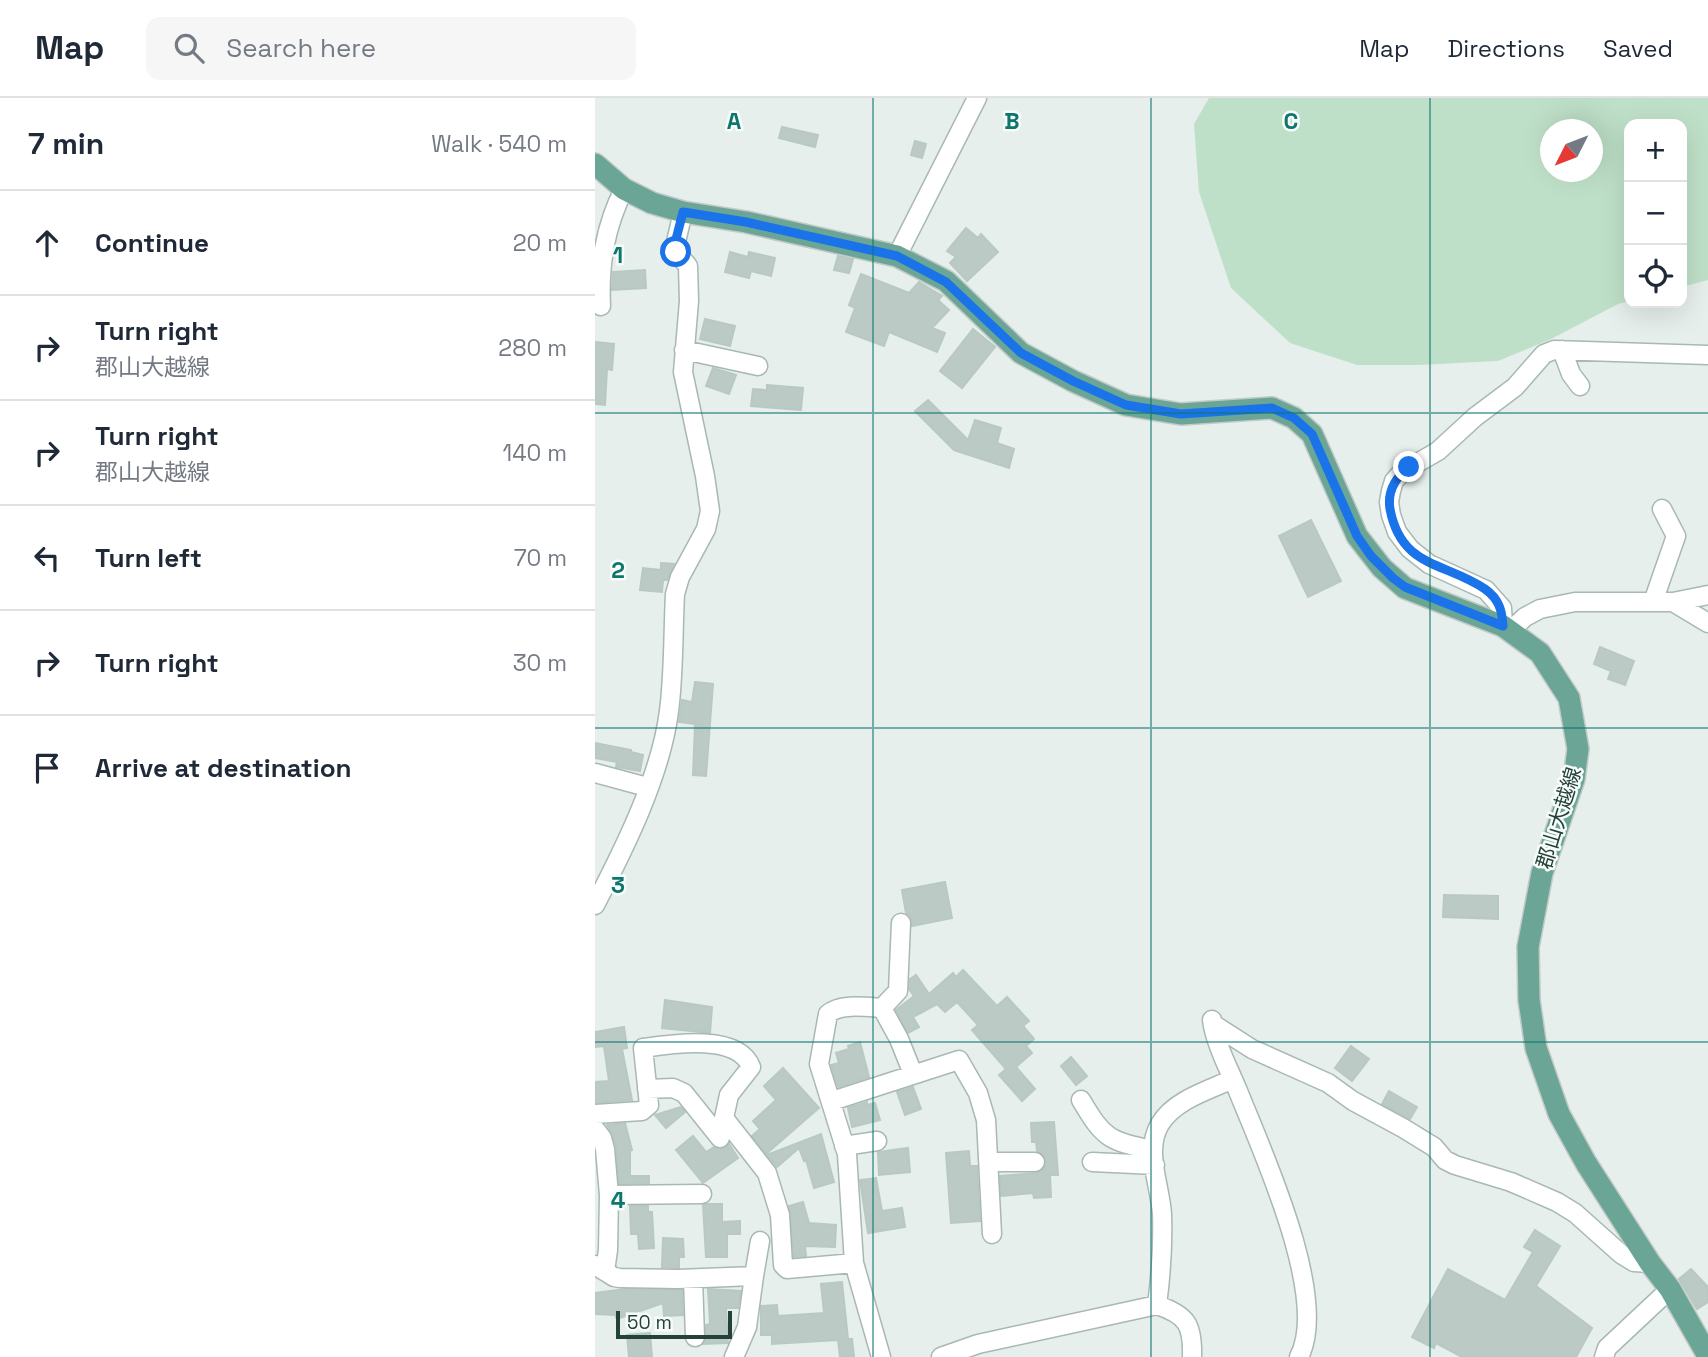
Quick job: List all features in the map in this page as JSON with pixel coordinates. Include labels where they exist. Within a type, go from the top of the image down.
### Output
[{"type":"main road","name":"郡山大越線","points":[[595,164],[624,189],[652,203],[683,212],[746,222],[897,256],[946,282],[1021,353],[1126,405],[1181,414],[1272,408],[1294,418],[1307,428],[1317,441],[1357,536],[1382,568],[1405,587],[1506,628],[1540,653],[1569,698],[1578,750],[1574,779],[1542,873],[1528,947],[1529,1000],[1536,1048],[1559,1115],[1597,1181],[1670,1289],[1708,1356]]},
{"type":"street","points":[[897,256],[977,98]]},
{"type":"street","points":[[601,306],[603,250],[613,211],[624,189]]},
{"type":"street","points":[[595,905],[603,874],[659,759],[669,709],[675,594],[684,569],[706,530],[710,511],[683,372],[689,301],[688,266],[676,252],[675,246],[683,212]]},
{"type":"street","points":[[684,350],[758,366]]},
{"type":"street","points":[[1562,350],[1571,373],[1580,386]]},
{"type":"street","points":[[1708,355],[1562,350],[1543,354],[1515,387],[1475,417],[1438,451],[1402,472],[1394,481],[1389,502],[1397,532],[1410,549],[1429,564],[1486,590],[1502,608],[1506,628],[1540,608],[1575,602],[1673,602],[1708,595]]},
{"type":"street","points":[[1653,602],[1676,536],[1662,509]]},
{"type":"street","points":[[1673,602],[1708,623]]},
{"type":"street","points":[[595,773],[647,787]]},
{"type":"street","points":[[876,1353],[855,1263],[844,1146],[819,1064],[828,1014],[832,1010],[882,1008],[898,991],[901,923]]},
{"type":"street","points":[[882,1008],[899,1038],[913,1074]]},
{"type":"street","points":[[1299,1357],[1308,1324],[1304,1276],[1281,1201],[1212,1018],[1252,1049],[1328,1083],[1353,1101],[1434,1147],[1445,1160],[1511,1182],[1557,1202],[1575,1213],[1621,1254],[1634,1262],[1650,1263]]},
{"type":"street","points":[[595,1114],[642,1111],[649,1105],[643,1048],[705,1043],[726,1048],[745,1058],[751,1067],[729,1096],[724,1118],[768,1172],[781,1215],[783,1265],[787,1269],[855,1263]]},
{"type":"street","points":[[832,1101],[959,1060],[978,1093],[986,1120],[992,1234]]},
{"type":"street","points":[[1157,1305],[1162,1212],[1154,1157],[1159,1125],[1174,1109],[1233,1079]]},
{"type":"street","points":[[647,1089],[673,1088],[684,1093],[720,1138]]},
{"type":"street","points":[[1081,1100],[1104,1134],[1154,1157]]},
{"type":"street","points":[[595,1129],[602,1138],[605,1149],[609,1195],[608,1250],[600,1268],[614,1277],[621,1278],[754,1276]]},
{"type":"street","points":[[844,1146],[877,1141]]},
{"type":"street","points":[[1092,1162],[1154,1157]]},
{"type":"street","points":[[989,1162],[1035,1161]]},
{"type":"street","points":[[609,1195],[702,1194]]},
{"type":"street","points":[[734,1357],[747,1327],[760,1241]]},
{"type":"street","points":[[693,1279],[695,1337]]},
{"type":"street","points":[[1604,1357],[1607,1348],[1670,1289]]},
{"type":"street","points":[[941,1357],[963,1348],[1157,1305],[1179,1314],[1188,1323],[1192,1357]]},
{"type":"green space","points":[[1209,98],[1708,98],[1708,280],[1687,286],[1687,119],[1624,119],[1624,302],[1551,339],[1498,361],[1357,365],[1290,343],[1231,288],[1199,192],[1194,124]]},
{"type":"building","points":[[782,127],[818,135],[815,147],[779,138]]},
{"type":"building","points":[[915,141],[926,144],[922,158],[911,155]]},
{"type":"building","points":[[966,228],[978,238],[981,234],[998,252],[967,281],[950,263],[956,257],[947,251]]},
{"type":"building","points":[[730,252],[748,257],[749,252],[775,258],[771,276],[751,271],[749,278],[725,272]]},
{"type":"building","points":[[838,256],[853,259],[849,273],[834,270]]},
{"type":"building","points":[[645,270],[646,288],[612,290],[613,272]]},
{"type":"building","points":[[861,274],[909,293],[919,282],[942,296],[938,300],[949,310],[932,328],[945,333],[937,352],[889,332],[884,346],[846,332],[855,308],[849,305]]},
{"type":"building","points":[[705,319],[735,326],[730,346],[700,339]]},
{"type":"building","points":[[973,329],[995,347],[962,388],[940,371]]},
{"type":"building","points":[[595,342],[614,344],[612,370],[607,369],[605,405],[595,404]]},
{"type":"building","points":[[713,368],[736,375],[729,394],[706,386]]},
{"type":"building","points":[[767,385],[803,388],[801,410],[751,406],[753,389],[767,390]]},
{"type":"building","points":[[928,400],[968,440],[975,420],[1001,428],[997,443],[1014,449],[1009,468],[954,450],[915,411]]},
{"type":"building","points":[[1311,520],[1341,581],[1308,597],[1279,536]]},
{"type":"building","points":[[661,563],[674,564],[667,580],[663,580],[662,592],[640,590],[643,568],[661,570]]},
{"type":"building","points":[[1600,647],[1634,661],[1625,685],[1608,679],[1611,671],[1594,664]]},
{"type":"building","points":[[695,682],[713,684],[706,776],[693,775],[695,724],[679,722],[682,700],[692,702]]},
{"type":"building","points":[[595,743],[643,755],[640,771],[616,767],[617,762],[595,758]]},
{"type":"building","points":[[945,882],[952,918],[912,926],[911,918],[906,913],[902,890]]},
{"type":"building","points":[[1444,895],[1498,896],[1498,919],[1443,917]]},
{"type":"building","points":[[963,970],[997,1006],[1007,997],[1029,1021],[1023,1026],[1034,1039],[1026,1046],[1032,1053],[1016,1067],[1035,1089],[1022,1101],[999,1075],[1006,1069],[972,1030],[978,1025],[957,1002],[945,1012],[937,1004],[913,1017],[919,1027],[908,1033],[896,1010],[914,996],[909,989],[910,979],[916,975],[929,994],[953,973],[956,977]]},
{"type":"building","points":[[665,1000],[712,1007],[710,1033],[662,1028]]},
{"type":"building","points":[[624,1027],[627,1048],[622,1049],[632,1100],[595,1103],[595,1082],[609,1081],[604,1046],[595,1047],[595,1032]]},
{"type":"building","points":[[860,1042],[869,1077],[838,1087],[831,1065],[839,1063],[836,1053]]},
{"type":"building","points":[[1351,1046],[1369,1059],[1352,1081],[1335,1068]]},
{"type":"building","points":[[1071,1057],[1087,1076],[1076,1085],[1061,1066]]},
{"type":"building","points":[[783,1068],[819,1108],[766,1154],[752,1136],[760,1129],[753,1121],[776,1100],[764,1086]]},
{"type":"building","points":[[913,1087],[921,1109],[905,1115],[897,1092]]},
{"type":"building","points":[[1389,1091],[1417,1107],[1410,1119],[1382,1104]]},
{"type":"building","points":[[867,1102],[867,1105],[875,1103],[880,1120],[852,1127],[848,1108]]},
{"type":"building","points":[[681,1107],[685,1112],[666,1128],[655,1115]]},
{"type":"building","points":[[1054,1122],[1058,1175],[1050,1175],[1051,1197],[1034,1198],[1033,1193],[1001,1196],[1000,1176],[1036,1173],[1044,1168],[1045,1157],[1037,1151],[1036,1142],[1032,1142],[1031,1123]]},
{"type":"building","points":[[625,1123],[632,1150],[630,1176],[649,1176],[649,1183],[619,1184],[616,1146],[607,1125]]},
{"type":"building","points":[[821,1134],[834,1182],[814,1188],[806,1160],[804,1161],[799,1148],[777,1167],[767,1155]]},
{"type":"building","points":[[693,1136],[706,1152],[714,1147],[722,1149],[729,1144],[738,1158],[703,1183],[676,1150]]},
{"type":"building","points":[[908,1148],[910,1172],[879,1175],[878,1152]]},
{"type":"building","points":[[969,1151],[970,1166],[977,1166],[980,1221],[951,1223],[946,1153]]},
{"type":"building","points":[[876,1178],[882,1211],[902,1208],[905,1227],[868,1233],[860,1180]]},
{"type":"building","points":[[803,1202],[809,1223],[836,1225],[835,1247],[805,1246],[806,1256],[794,1257],[789,1206]]},
{"type":"building","points":[[722,1204],[722,1222],[740,1221],[740,1234],[727,1234],[727,1257],[706,1257],[703,1205]]},
{"type":"building","points":[[630,1206],[648,1206],[648,1212],[652,1212],[654,1248],[639,1249],[638,1234],[631,1234]]},
{"type":"building","points":[[1535,1230],[1560,1246],[1536,1286],[1592,1328],[1576,1357],[1462,1357],[1436,1343],[1434,1348],[1412,1337],[1448,1269],[1505,1300],[1533,1252],[1524,1247]]},
{"type":"building","points":[[663,1238],[683,1239],[684,1257],[679,1257],[679,1268],[662,1267]]},
{"type":"building","points":[[1691,1269],[1708,1287],[1708,1302],[1697,1309],[1679,1279]]},
{"type":"building","points":[[842,1282],[848,1339],[852,1339],[854,1357],[840,1357],[838,1340],[772,1344],[772,1335],[761,1335],[761,1306],[777,1305],[778,1316],[824,1313],[821,1284]]},
{"type":"building","points":[[625,1289],[682,1290],[683,1315],[664,1316],[663,1303],[617,1319],[615,1315],[595,1314],[595,1293]]},
{"type":"building","points":[[708,1289],[741,1291],[738,1308],[726,1308],[728,1343],[703,1344],[706,1325],[710,1324]]},
{"type":"building","points":[[650,1333],[652,1357],[629,1357],[627,1335]]},
{"type":"route","points":[[676,252],[675,243],[683,212],[746,222],[897,256],[946,282],[1021,353],[1126,405],[1181,414],[1272,408],[1283,412],[1307,428],[1317,441],[1357,536],[1382,568],[1405,587],[1503,626],[1502,608],[1486,590],[1429,564],[1410,549],[1397,532],[1389,502],[1391,491],[1394,481],[1409,467]]}]
